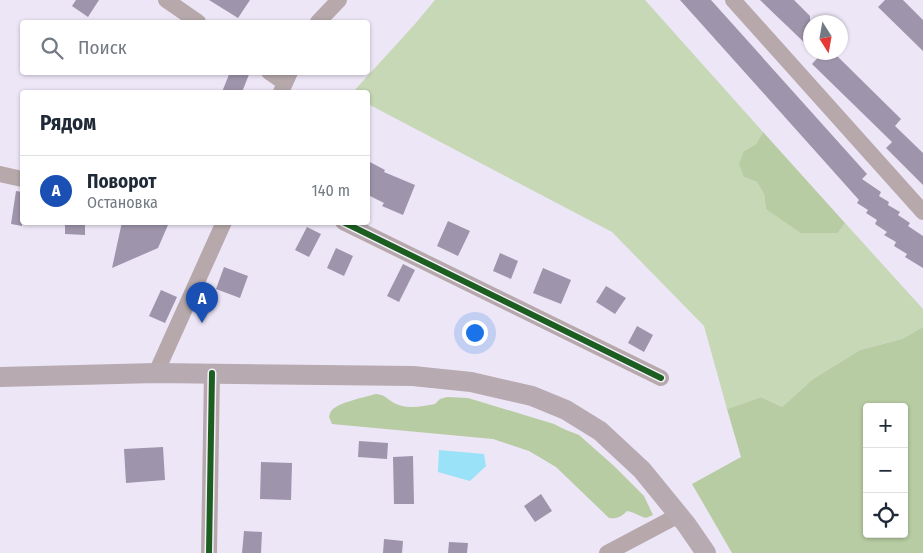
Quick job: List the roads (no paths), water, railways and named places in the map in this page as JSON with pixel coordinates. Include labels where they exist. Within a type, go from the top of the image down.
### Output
[{"type":"main road","points":[[0,377],[156,373],[413,376],[471,382],[532,396],[566,410],[600,431],[642,470],[679,515],[706,553]]},
{"type":"street","points":[[166,0],[195,20]]},
{"type":"street","points":[[320,20],[339,0]]},
{"type":"street","points":[[733,0],[923,212]]},
{"type":"street","points":[[273,75],[285,83]]},
{"type":"street","points":[[0,174],[20,179]]},
{"type":"street","points":[[156,373],[223,225]]},
{"type":"street","points":[[349,225],[661,378]]},
{"type":"street","points":[[209,553],[212,373]]},
{"type":"street","points":[[607,553],[679,515]]},
{"type":"water","points":[[439,450],[484,454],[486,466],[470,481],[438,472]]},
{"type":"place","name":"Поворот","points":[[202,323]]}]
